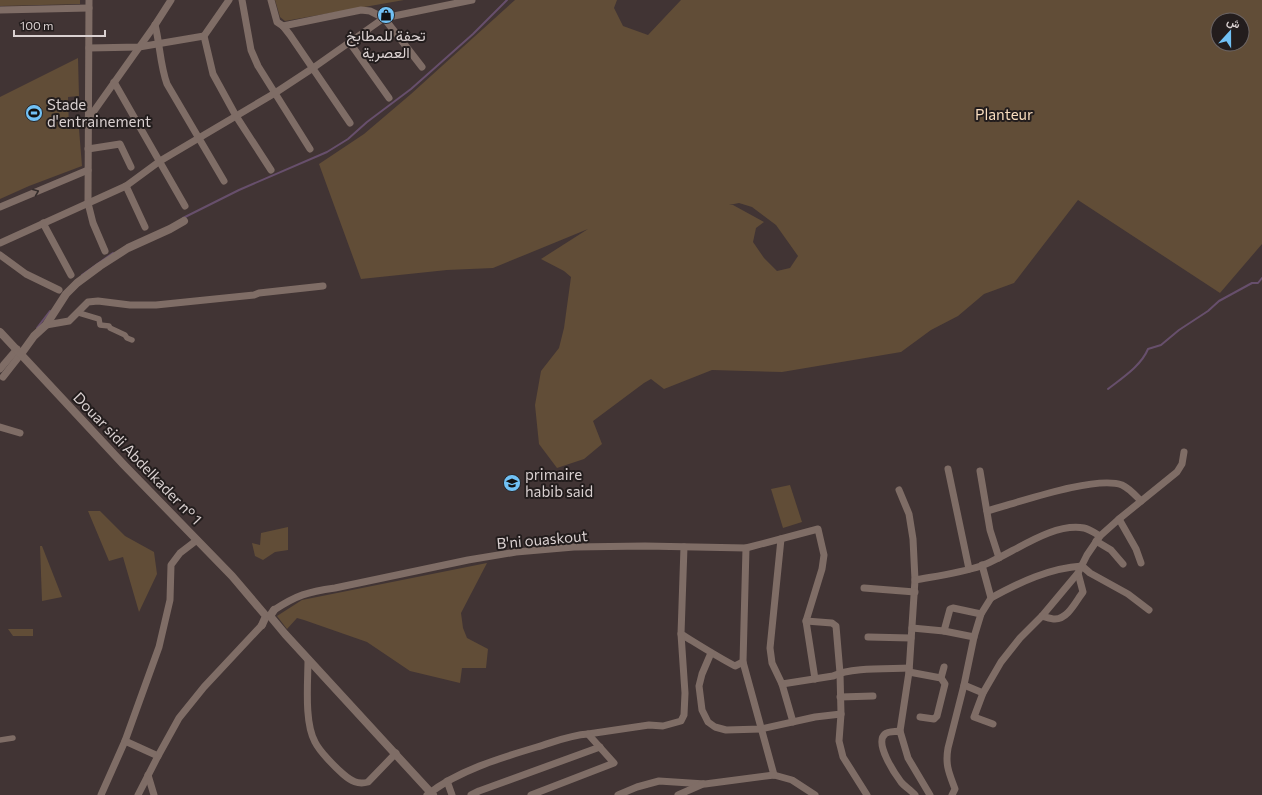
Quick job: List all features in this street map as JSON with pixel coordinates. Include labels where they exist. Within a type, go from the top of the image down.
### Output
[{"type":"street","points":[[89,0],[88,203],[93,223],[105,251]]},
{"type":"street","points":[[88,118],[155,25],[171,0]]},
{"type":"street","points":[[89,48],[139,47],[204,36],[229,0]]},
{"type":"street","points":[[242,0],[251,50],[258,66],[310,149]]},
{"type":"street","points":[[271,0],[277,22],[283,26],[350,123]]},
{"type":"street","points":[[0,243],[126,186],[160,162],[276,93],[384,18],[472,0]]},
{"type":"street","points":[[0,10],[89,8]]},
{"type":"street","points":[[283,26],[365,10],[370,11],[384,18],[422,68]]},
{"type":"street","points":[[155,25],[163,72],[167,84],[224,181]]},
{"type":"street","points":[[204,36],[213,74],[236,116],[271,170]]},
{"type":"street","points":[[350,43],[390,98]]},
{"type":"street","points":[[114,82],[186,206]]},
{"type":"street","points":[[88,149],[120,144],[131,167]]},
{"type":"street","points":[[0,207],[88,170]]},
{"type":"street","points":[[126,186],[145,227]]},
{"type":"street","points":[[0,369],[46,325],[66,294],[78,283],[100,266],[128,248],[184,221]]},
{"type":"street","points":[[43,223],[71,275]]},
{"type":"street","points":[[0,255],[26,274],[59,290]]},
{"type":"street","points":[[46,325],[66,322],[79,313],[88,302],[98,301],[130,305],[156,305],[213,300],[323,286]]},
{"type":"street","points":[[79,313],[99,319],[100,325],[109,326],[132,340]]},
{"type":"street","name":"Douar sidi Abdelkader n° 1","points":[[0,332],[232,576],[256,604],[269,615],[281,630],[396,753],[430,794]]},
{"type":"street","points":[[3,377],[19,352]]},
{"type":"street","points":[[0,427],[20,433]]},
{"type":"street","points":[[992,724],[974,717],[983,693],[1001,662],[1020,638],[1042,616],[1078,573],[1098,538],[1177,472],[1182,464],[1184,452]]},
{"type":"street","points":[[948,468],[970,569]]},
{"type":"street","points":[[980,471],[990,530],[999,558]]},
{"type":"street","points":[[987,511],[1047,494],[1098,483],[1114,483],[1124,486],[1141,501]]},
{"type":"street","points":[[899,490],[909,514],[913,539],[915,580],[909,670],[900,731],[908,758],[930,795]]},
{"type":"street","points":[[1119,519],[1136,549],[1141,563]]},
{"type":"street","points":[[915,580],[970,569],[999,558],[1049,532],[1076,527],[1085,528],[1098,538],[1123,564]]},
{"type":"street","name":"B'ni ouaskout","points":[[269,615],[301,594],[511,553],[574,547],[645,546],[746,548],[818,529],[824,555],[822,569],[806,621]]},
{"type":"street","points":[[781,539],[770,648],[772,663],[782,684],[793,722]]},
{"type":"street","points":[[101,795],[125,741],[159,647],[170,600],[171,565],[180,553],[197,540]]},
{"type":"street","points":[[430,794],[447,780],[517,753],[576,735],[650,725],[663,726],[681,721],[684,715],[685,693],[681,634],[684,547]]},
{"type":"street","points":[[746,548],[743,662],[774,775]]},
{"type":"street","points":[[982,565],[991,598]]},
{"type":"street","points":[[952,795],[955,789],[947,771],[946,759],[974,636],[981,614],[991,598],[1038,575],[1068,567],[1082,566],[1090,573],[1124,591],[1149,610]]},
{"type":"street","points":[[1042,616],[1056,619],[1064,616],[1068,612],[1083,592],[1078,573]]},
{"type":"street","points":[[864,588],[915,592]]},
{"type":"street","points":[[944,631],[950,609],[953,608],[981,614]]},
{"type":"street","points":[[138,795],[179,718],[204,687],[262,625],[269,615]]},
{"type":"street","points":[[815,679],[806,621],[832,623],[836,626],[840,672],[841,714],[839,740],[843,756],[867,795]]},
{"type":"street","points":[[912,628],[974,636]]},
{"type":"street","points":[[681,634],[735,666],[743,662]]},
{"type":"street","points":[[868,637],[911,638]]},
{"type":"street","points":[[711,653],[702,674],[699,686],[702,710],[708,722],[715,727],[726,730],[761,729],[815,717],[841,714]]},
{"type":"street","points":[[308,659],[309,724],[315,742],[335,768],[348,778],[357,783],[363,784],[368,782],[396,753]]},
{"type":"street","points":[[941,678],[944,666]]},
{"type":"street","points":[[782,684],[833,676],[840,672],[861,670],[909,670],[941,678],[945,684],[938,716],[934,719],[920,717]]},
{"type":"street","points":[[964,685],[983,693]]},
{"type":"street","points":[[840,696],[873,696]]},
{"type":"street","points":[[900,731],[887,733],[884,735],[882,742],[884,751],[902,784],[915,795]]},
{"type":"street","points":[[531,795],[614,763],[588,734]]},
{"type":"street","points":[[0,740],[13,738]]},
{"type":"street","points":[[125,741],[158,756]]},
{"type":"street","points":[[471,795],[600,747]]},
{"type":"street","points":[[148,775],[154,795]]},
{"type":"street","points":[[618,795],[659,781],[705,784],[774,775],[792,780],[815,795]]},
{"type":"street","points":[[447,780],[452,795]]},
{"type":"street","points":[[678,795],[705,784]]},
{"type":"green space","points":[[0,0],[80,0],[80,4],[0,6]]},
{"type":"green space","points":[[275,0],[404,0],[285,21],[280,17]]},
{"type":"green space","name":"Planteur","points":[[515,0],[617,0],[614,8],[623,26],[648,35],[681,0],[1262,0],[1262,244],[1220,293],[1078,200],[1014,283],[984,294],[958,316],[931,330],[901,352],[782,372],[712,370],[664,389],[651,379],[593,421],[602,444],[584,459],[557,468],[539,444],[535,405],[541,371],[559,348],[564,328],[571,277],[564,271],[541,259],[588,229],[493,268],[447,270],[361,279],[319,164],[364,134],[411,94]],"holes":[[[739,203],[752,207],[776,225],[798,256],[790,268],[777,271],[764,258],[753,242],[756,228],[764,222],[733,205],[729,205]]]},
{"type":"green space","name":"Stade d'entrainement","points":[[78,58],[79,96],[68,97],[69,129],[79,129],[82,166],[29,186],[0,199],[0,97]]},
{"type":"green space","points":[[790,485],[802,522],[783,528],[771,489]]},
{"type":"green space","points":[[88,511],[100,511],[125,536],[154,552],[157,574],[139,612],[123,557],[109,561]]},
{"type":"green space","points":[[288,527],[288,550],[275,552],[263,560],[255,556],[252,543],[260,545],[261,533]]},
{"type":"green space","points":[[40,546],[42,546],[62,597],[42,601]]},
{"type":"green space","points":[[487,563],[461,613],[463,628],[467,638],[488,649],[486,668],[462,668],[460,683],[410,671],[367,642],[304,620],[297,618],[287,629],[277,616],[302,600]]},
{"type":"green space","points":[[8,629],[33,629],[33,636],[13,636]]},
{"type":"waterway","points":[[183,218],[239,190],[327,152],[348,139],[367,122],[411,89],[473,34],[507,0]]},
{"type":"waterway","points":[[82,275],[113,253]]},
{"type":"waterway","points":[[1108,389],[1136,366],[1141,361],[1148,349],[1161,345],[1179,330],[1208,311],[1219,301],[1252,283],[1258,283],[1262,278]]},
{"type":"waterway","points":[[37,328],[50,311]]},
{"type":"place","name":"تحفة للمطابخ العصرية","points":[[386,15]]},
{"type":"place","name":"Stade d'entrainement","points":[[34,113]]},
{"type":"place","name":"primaire habib said","points":[[512,483]]}]
